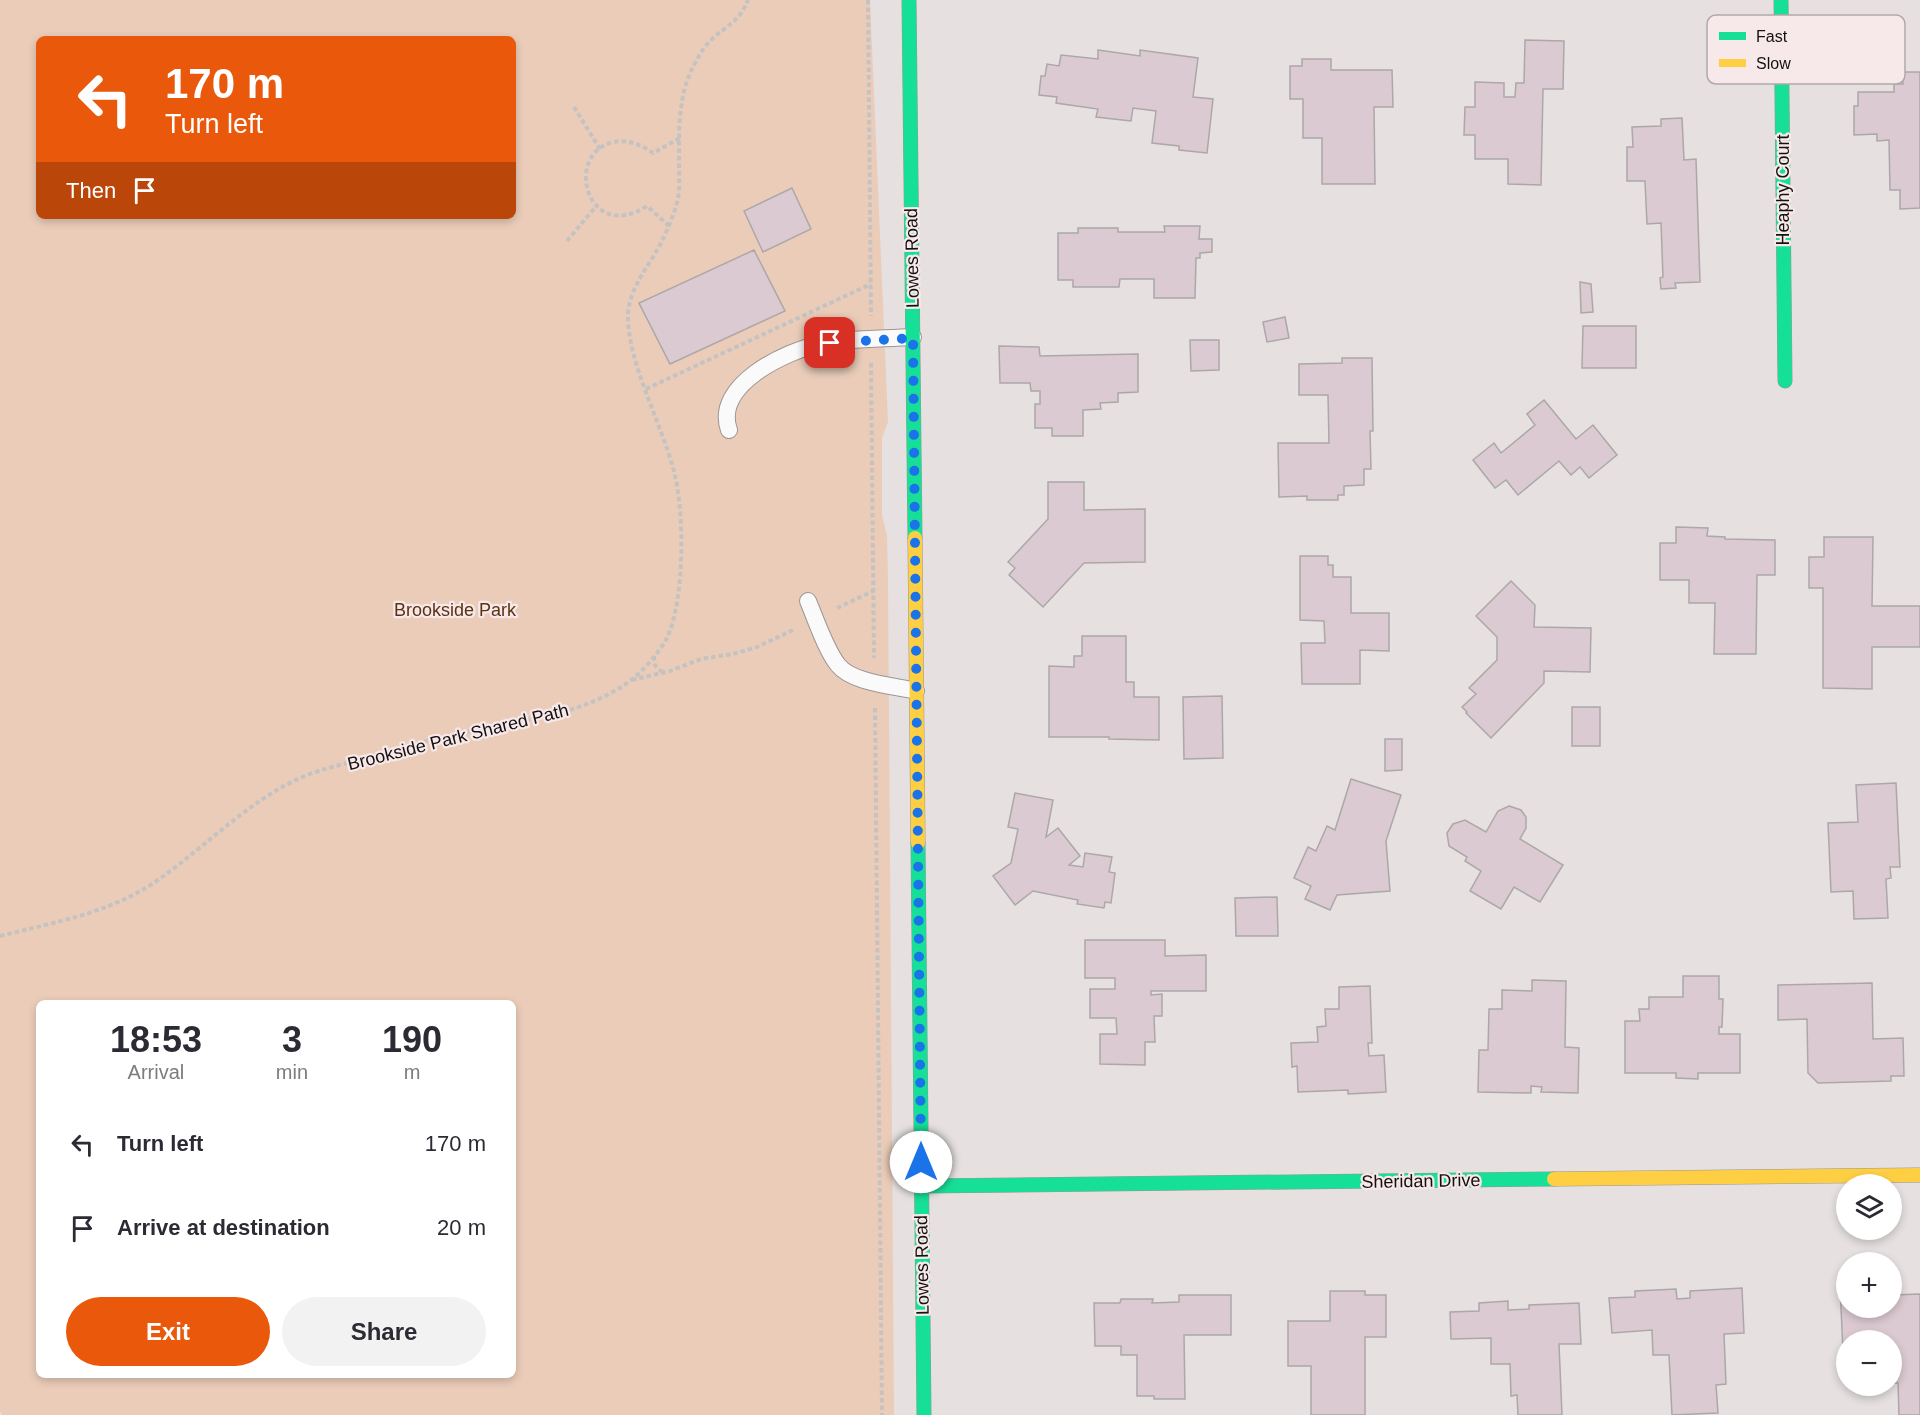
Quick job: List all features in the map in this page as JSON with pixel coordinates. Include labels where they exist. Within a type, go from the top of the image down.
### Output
[{"type":"main road","name":"Lowes Road","points":[[909,0],[924,1415]]},
{"type":"main road","name":"Heaphy Court","points":[[1781,0],[1781,15]]},
{"type":"main road","name":"Heaphy Court","points":[[1782,84],[1785,381]]},
{"type":"main road","name":"Sheridan Drive","points":[[921,1186],[1920,1175]]},
{"type":"lane","points":[[729,430],[727,417],[732,398],[746,380],[765,367],[820,344],[913,338]]},
{"type":"lane","points":[[808,601],[832,655],[846,672],[866,680],[916,691]]},
{"type":"path","name":"Brookside Park Shared Path","points":[[631,680],[666,640],[675,614],[681,545],[680,507],[674,470],[634,353],[628,315],[633,293],[669,226],[678,198],[683,90],[690,73],[708,43],[738,19],[748,0]]},
{"type":"path","points":[[574,107],[600,149]]},
{"type":"path","points":[[669,226],[647,206],[634,214],[619,216],[607,213],[597,206],[588,192],[587,166],[593,155],[610,143],[620,141],[632,143],[653,153],[680,138]]},
{"type":"path","points":[[567,241],[597,206]]},
{"type":"path","points":[[646,389],[871,284]]},
{"type":"path","name":"Brookside Park Shared Path","points":[[0,936],[108,908],[155,882],[267,796],[310,774],[445,736],[564,713],[631,680],[664,673],[701,659],[733,654],[756,647],[873,591]]},
{"type":"path","points":[[654,656],[654,664],[664,673]]},
{"type":"green space","name":"Brookside Park","points":[[0,0],[870,0],[888,422],[882,438],[882,515],[887,536],[888,580],[894,1415],[2,1415],[0,1411]]},
{"type":"building","points":[[1525,40],[1564,41],[1563,89],[1543,89],[1541,185],[1508,184],[1508,159],[1475,159],[1475,135],[1464,135],[1465,107],[1475,107],[1475,82],[1504,83],[1504,97],[1515,97],[1516,83],[1524,83]]},
{"type":"building","points":[[1098,50],[1140,56],[1140,50],[1198,58],[1193,97],[1213,99],[1207,153],[1179,150],[1179,146],[1152,143],[1156,111],[1133,108],[1131,121],[1096,117],[1098,109],[1056,103],[1057,97],[1039,95],[1041,76],[1045,76],[1047,64],[1059,66],[1061,55],[1098,59]]},
{"type":"building","points":[[1302,59],[1331,59],[1331,70],[1392,70],[1393,107],[1374,107],[1375,184],[1322,184],[1322,138],[1303,138],[1303,99],[1290,99],[1290,66],[1302,66]]},
{"type":"building","points":[[1905,72],[1920,72],[1920,208],[1900,209],[1900,190],[1890,190],[1889,140],[1877,141],[1877,134],[1854,135],[1854,106],[1858,106],[1858,92],[1894,92],[1894,84],[1905,84]]},
{"type":"building","points":[[1682,118],[1684,160],[1696,159],[1700,282],[1675,283],[1676,288],[1661,289],[1660,278],[1663,277],[1661,223],[1647,224],[1645,181],[1627,181],[1627,147],[1633,147],[1632,127],[1661,126],[1661,119]]},
{"type":"building","points":[[792,188],[811,229],[763,252],[744,211]]},
{"type":"building","points":[[1164,226],[1200,226],[1199,239],[1212,239],[1212,252],[1200,253],[1200,258],[1196,258],[1195,298],[1154,298],[1154,279],[1120,279],[1119,287],[1073,287],[1073,280],[1058,280],[1058,233],[1078,233],[1078,228],[1118,228],[1118,232],[1165,232]]},
{"type":"building","points":[[754,250],[785,311],[670,364],[639,303]]},
{"type":"building","points":[[1580,282],[1591,284],[1593,312],[1581,313]]},
{"type":"building","points":[[1285,317],[1289,338],[1267,342],[1263,322]]},
{"type":"building","points":[[1583,326],[1636,326],[1636,368],[1582,368]]},
{"type":"building","points":[[1190,340],[1219,340],[1219,370],[1191,371]]},
{"type":"building","points":[[999,346],[1039,347],[1040,356],[1138,354],[1138,392],[1118,393],[1118,402],[1100,403],[1101,409],[1083,410],[1083,436],[1052,436],[1052,428],[1035,428],[1035,404],[1040,404],[1040,391],[1031,391],[1030,383],[1000,383]]},
{"type":"building","points":[[1342,358],[1372,358],[1371,469],[1364,469],[1364,485],[1344,486],[1344,495],[1338,495],[1338,500],[1307,500],[1307,496],[1279,497],[1278,443],[1329,443],[1328,395],[1299,395],[1299,364],[1342,363]]},
{"type":"building","points":[[1544,400],[1576,439],[1593,425],[1617,455],[1589,478],[1580,467],[1571,475],[1559,461],[1518,495],[1506,480],[1495,488],[1473,460],[1494,443],[1501,453],[1535,425],[1527,414]]},
{"type":"building","points":[[1048,482],[1084,482],[1084,510],[1145,509],[1145,562],[1084,563],[1043,607],[1009,575],[1015,568],[1008,562],[1048,519]]},
{"type":"building","points":[[1676,527],[1708,528],[1707,536],[1725,537],[1725,539],[1775,540],[1775,575],[1757,575],[1756,654],[1714,654],[1715,603],[1689,603],[1689,580],[1660,580],[1660,543],[1676,543]]},
{"type":"building","points":[[1824,537],[1873,537],[1872,606],[1920,606],[1920,647],[1872,647],[1872,689],[1823,688],[1823,588],[1809,588],[1809,557],[1824,557]]},
{"type":"building","points":[[1300,556],[1328,556],[1328,565],[1333,565],[1333,577],[1351,577],[1351,613],[1389,613],[1389,651],[1360,650],[1360,684],[1302,684],[1301,643],[1325,643],[1324,621],[1300,620]]},
{"type":"building","points":[[1511,581],[1535,605],[1534,627],[1591,628],[1590,672],[1544,671],[1544,683],[1491,738],[1462,707],[1476,694],[1469,688],[1497,660],[1497,637],[1476,616]]},
{"type":"building","points":[[1082,636],[1126,636],[1126,682],[1134,682],[1134,697],[1159,697],[1159,740],[1049,737],[1049,666],[1074,667],[1074,656],[1082,656]]},
{"type":"building","points":[[1222,696],[1223,758],[1184,759],[1183,697]]},
{"type":"building","points":[[1572,707],[1600,707],[1600,746],[1572,746]]},
{"type":"building","points":[[1385,739],[1402,739],[1402,770],[1385,771]]},
{"type":"building","points":[[1351,779],[1401,795],[1386,841],[1390,891],[1337,895],[1330,910],[1305,899],[1311,886],[1294,878],[1308,847],[1316,851],[1327,826],[1335,830]]},
{"type":"building","points":[[1896,783],[1900,867],[1890,867],[1891,878],[1886,879],[1888,918],[1854,919],[1853,891],[1831,892],[1828,823],[1858,822],[1856,785]]},
{"type":"building","points":[[1015,793],[1053,800],[1046,837],[1058,828],[1080,856],[1069,865],[1083,867],[1085,853],[1112,857],[1109,872],[1115,873],[1111,903],[1105,902],[1104,908],[1077,904],[1078,900],[1033,891],[1015,905],[993,876],[1011,863],[1018,829],[1008,827]]},
{"type":"building","points":[[1509,806],[1521,810],[1526,817],[1526,828],[1520,839],[1563,865],[1540,902],[1514,887],[1501,909],[1470,891],[1481,871],[1465,861],[1467,857],[1449,846],[1447,833],[1453,824],[1465,820],[1486,832],[1498,811]]},
{"type":"building","points":[[1277,897],[1278,936],[1236,936],[1235,898]]},
{"type":"building","points":[[1085,940],[1165,940],[1165,956],[1206,955],[1206,991],[1151,991],[1151,995],[1162,994],[1162,1016],[1154,1016],[1155,1042],[1145,1042],[1145,1065],[1100,1064],[1100,1034],[1117,1034],[1116,1018],[1090,1018],[1090,989],[1115,989],[1115,978],[1085,978]]},
{"type":"building","points":[[1683,976],[1719,976],[1719,999],[1723,999],[1722,1027],[1719,1027],[1719,1034],[1740,1034],[1740,1073],[1698,1073],[1698,1079],[1676,1078],[1676,1073],[1625,1073],[1625,1021],[1640,1021],[1639,1009],[1649,1009],[1649,997],[1683,997]]},
{"type":"building","points":[[1532,980],[1566,981],[1565,1047],[1579,1048],[1578,1093],[1541,1092],[1542,1087],[1531,1086],[1531,1093],[1478,1092],[1479,1050],[1488,1050],[1489,1009],[1502,1009],[1502,990],[1532,991]]},
{"type":"building","points":[[1872,983],[1873,1039],[1903,1038],[1904,1076],[1891,1076],[1891,1081],[1818,1083],[1808,1073],[1807,1019],[1778,1020],[1778,985]]},
{"type":"building","points":[[1370,986],[1372,1043],[1368,1043],[1369,1056],[1384,1055],[1386,1092],[1348,1094],[1348,1090],[1298,1092],[1297,1066],[1292,1067],[1291,1043],[1318,1042],[1317,1027],[1326,1026],[1325,1009],[1339,1009],[1339,987]]},
{"type":"building","points":[[1742,1288],[1744,1333],[1724,1334],[1726,1384],[1716,1385],[1718,1413],[1672,1415],[1669,1355],[1653,1355],[1652,1330],[1612,1333],[1609,1298],[1635,1297],[1635,1291],[1676,1289],[1677,1299],[1690,1298],[1690,1291]]},
{"type":"building","points":[[1330,1291],[1365,1291],[1365,1295],[1386,1295],[1386,1337],[1365,1337],[1365,1415],[1311,1415],[1311,1366],[1288,1366],[1288,1321],[1330,1321]]},
{"type":"building","points":[[1920,1294],[1920,1415],[1899,1415],[1898,1396],[1902,1396],[1902,1330],[1842,1330],[1841,1318],[1902,1318],[1902,1295]]},
{"type":"building","points":[[1179,1295],[1231,1295],[1231,1335],[1184,1335],[1185,1399],[1154,1399],[1154,1396],[1137,1396],[1137,1355],[1121,1355],[1121,1346],[1095,1346],[1094,1303],[1120,1303],[1121,1299],[1153,1299],[1152,1303],[1179,1302]]},
{"type":"building","points":[[1508,1301],[1508,1310],[1529,1309],[1529,1305],[1579,1303],[1581,1344],[1559,1344],[1562,1415],[1518,1415],[1517,1395],[1511,1396],[1510,1364],[1491,1364],[1491,1338],[1451,1339],[1450,1312],[1479,1311],[1479,1303]]},
{"type":"traffic: fast","points":[[909,0],[915,538]]},
{"type":"traffic: fast","points":[[1781,0],[1781,15]]},
{"type":"traffic: fast","points":[[1782,84],[1785,381]]},
{"type":"traffic: fast","points":[[918,843],[924,1415]]},
{"type":"traffic: fast","points":[[921,1186],[1554,1179]]},
{"type":"traffic: slow","points":[[915,538],[918,843]]},
{"type":"traffic: slow","points":[[1554,1179],[1920,1175]]},
{"type":"route","points":[[830,343],[913,338],[921,1162]]}]
